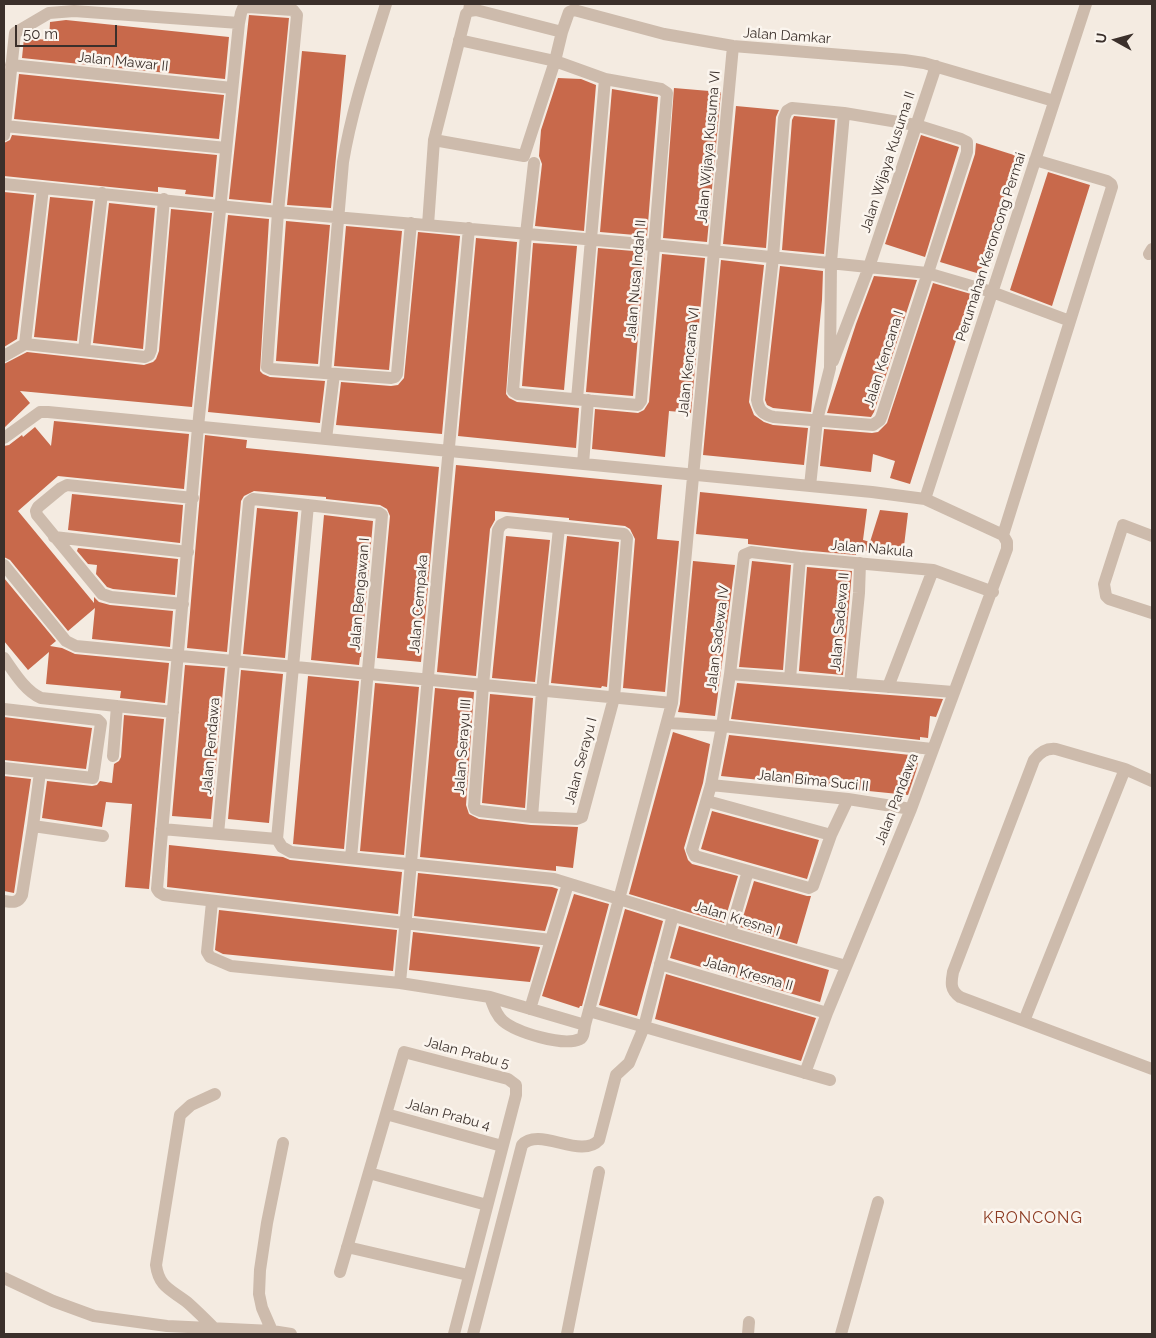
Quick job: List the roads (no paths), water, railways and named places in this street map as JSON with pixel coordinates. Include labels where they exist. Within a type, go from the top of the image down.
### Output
[{"type":"street","points":[[326,439],[338,217],[343,162],[346,141],[386,4]]},
{"type":"street","name":"Perumahan Keroncong Permai","points":[[925,499],[1086,4]]},
{"type":"street","points":[[411,223],[396,375],[391,378],[271,370],[266,366],[278,212],[297,15],[294,10],[286,6],[244,8],[241,11],[239,23],[232,88],[222,206],[198,427],[193,498],[156,885],[158,892],[164,896],[551,940]]},
{"type":"street","points":[[226,148],[4,130],[15,33],[49,13],[75,7],[239,23]]},
{"type":"street","points":[[428,225],[434,140],[466,14],[470,7],[562,32]]},
{"type":"street","name":"Jalan Damkar","points":[[434,140],[524,156],[555,61],[562,32],[569,12],[574,10],[664,34],[733,46],[904,60],[936,66],[1054,101]]},
{"type":"street","points":[[459,40],[555,61],[605,79],[592,240],[583,399],[583,464]]},
{"type":"street","name":"Jalan Wijaya Kusuma VI","points":[[715,251],[733,46]]},
{"type":"street","name":"Jalan Mawar II","points":[[11,65],[232,88]]},
{"type":"street","name":"Jalan Wijaya Kusuma II","points":[[830,368],[869,267],[936,66]]},
{"type":"street","name":"Jalan Nusa Indah II","points":[[534,163],[513,390],[516,394],[636,405],[640,402],[668,96],[661,89],[605,79]]},
{"type":"street","name":"Jalan Kencana I","points":[[773,257],[784,118],[787,111],[792,108],[844,113],[916,126],[967,142],[968,147],[880,420],[877,424],[869,425],[817,420]]},
{"type":"street","points":[[810,486],[817,420],[830,368],[831,262],[844,113]]},
{"type":"street","points":[[4,438],[40,412],[326,439],[925,499],[1003,535],[1111,190],[1111,184],[1107,181],[1035,160]]},
{"type":"street","points":[[4,184],[278,212],[653,245],[927,272],[992,292],[1070,321]]},
{"type":"street","points":[[25,344],[43,188]]},
{"type":"street","points":[[84,350],[102,193]]},
{"type":"street","points":[[4,356],[25,344],[145,357],[150,354],[164,199]]},
{"type":"street","name":"Jalan Cempaka","points":[[400,983],[469,228]]},
{"type":"street","name":"Jalan Kencana VI","points":[[586,1025],[672,703],[715,251]]},
{"type":"street","points":[[773,257],[757,400],[758,407],[766,415],[817,420]]},
{"type":"street","points":[[183,604],[105,596],[54,537],[37,515],[36,508],[67,485],[193,498]]},
{"type":"street","name":"Jalan Pendawa","points":[[218,834],[249,502],[253,499],[308,505]]},
{"type":"street","points":[[162,829],[277,839],[308,505]]},
{"type":"street","name":"Jalan Bengawan I","points":[[308,505],[379,513],[382,516],[351,858]]},
{"type":"street","name":"Jalan Serayu III","points":[[477,810],[474,803],[483,685],[500,526],[506,522],[559,528]]},
{"type":"street","points":[[1152,536],[1123,525],[1104,584],[1106,596],[1109,599],[1152,613]]},
{"type":"street","points":[[532,817],[542,691],[559,528],[624,534],[626,536],[614,698]]},
{"type":"street","name":"Jalan Pandawa","points":[[805,1072],[827,1013],[911,809],[1008,549],[1003,535]]},
{"type":"street","points":[[54,537],[188,552]]},
{"type":"street","name":"Jalan Nakula","points":[[745,554],[751,552],[932,570],[992,592]]},
{"type":"street","name":"Jalan Sadewa IV","points":[[745,554],[742,561],[730,674],[722,726],[711,786],[692,850],[694,855],[748,871]]},
{"type":"street","points":[[790,678],[800,558]]},
{"type":"street","name":"Jalan Sadewa II","points":[[850,684],[860,563]]},
{"type":"street","points":[[4,565],[70,644],[234,662],[672,703]]},
{"type":"street","points":[[888,687],[932,570]]},
{"type":"street","points":[[4,658],[33,694],[41,698],[173,712]]},
{"type":"street","points":[[730,674],[954,692]]},
{"type":"street","name":"Jalan Serayu I","points":[[477,810],[532,817],[575,819],[582,817],[614,698]]},
{"type":"street","points":[[113,756],[117,706]]},
{"type":"street","points":[[4,709],[100,721],[101,726],[93,778],[4,768]]},
{"type":"street","points":[[668,723],[722,726],[932,749]]},
{"type":"street","points":[[1152,780],[1125,769],[1056,748],[1044,750],[1034,760],[953,972],[951,982],[955,993],[960,997],[1152,1069]]},
{"type":"street","points":[[1024,1021],[1125,769]]},
{"type":"street","points":[[4,901],[16,902],[22,895],[40,772]]},
{"type":"street","name":"Jalan Bima Suci II","points":[[711,786],[848,799],[911,809]]},
{"type":"street","points":[[730,933],[748,871],[810,888],[812,886],[831,835],[848,799]]},
{"type":"street","points":[[707,801],[831,835]]},
{"type":"street","points":[[33,826],[103,836]]},
{"type":"street","name":"Jalan Kresna I","points":[[277,839],[282,847],[291,852],[554,879],[846,966]]},
{"type":"street","points":[[530,1009],[568,884]]},
{"type":"street","points":[[212,902],[207,952],[210,957],[231,966],[400,983],[490,997],[586,1025],[583,1036],[566,1042],[551,1040],[512,1027],[502,1020],[490,997]]},
{"type":"street","points":[[473,1334],[522,1145],[528,1140],[588,1147],[597,1143],[616,1075],[630,1063],[644,1027],[673,915]]},
{"type":"street","name":"Jalan Kresna II","points":[[660,964],[827,1013]]},
{"type":"street","points":[[589,1011],[830,1080]]},
{"type":"street","name":"Jalan Prabu 5","points":[[386,1114],[404,1052],[508,1079],[516,1085],[517,1089],[502,1146]]},
{"type":"street","points":[[214,1328],[185,1301],[164,1285],[157,1275],[156,1265],[180,1115],[191,1105],[215,1094]]},
{"type":"street","points":[[340,1272],[386,1114]]},
{"type":"street","name":"Jalan Prabu 4","points":[[386,1114],[502,1146]]},
{"type":"street","points":[[272,1331],[262,1308],[259,1294],[260,1270],[283,1143]]},
{"type":"street","points":[[454,1334],[502,1146]]},
{"type":"street","points":[[567,1334],[599,1172]]},
{"type":"street","points":[[369,1173],[487,1205]]},
{"type":"street","points":[[841,1334],[878,1202]]},
{"type":"street","points":[[347,1247],[468,1275]]},
{"type":"street","points":[[4,1278],[53,1301],[94,1316],[166,1330],[214,1328],[272,1331],[291,1334]]},
{"type":"district","name":"KRONCONG","points":[[1033,1218]]}]
